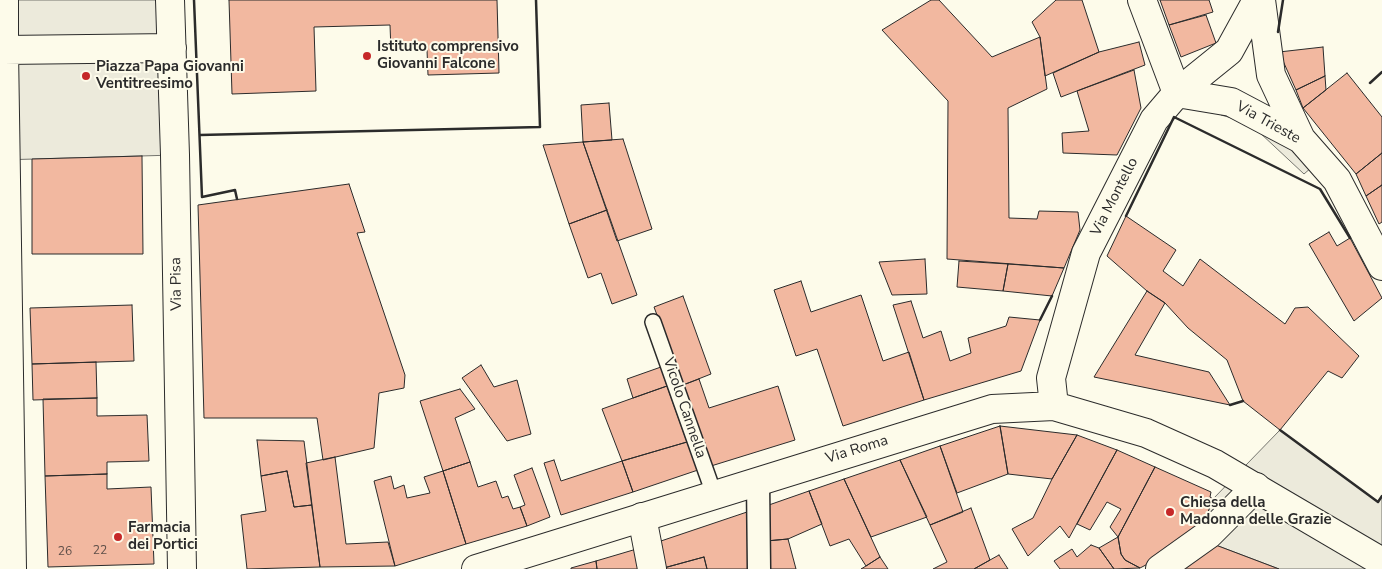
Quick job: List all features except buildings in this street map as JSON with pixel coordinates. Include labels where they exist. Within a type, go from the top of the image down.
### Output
[{"type":"street","points":[[4,0],[12,569]]},
{"type":"street","name":"Via Pisa","points":[[170,0],[182,569]]},
{"type":"street","points":[[1142,0],[1177,93]]},
{"type":"street","points":[[1259,0],[1271,75],[1302,138]]},
{"type":"street","name":"Via Montello","points":[[1054,406],[1051,378],[1086,253],[1154,120],[1177,93],[1229,51],[1259,0]]},
{"type":"street","points":[[4,50],[172,48]]},
{"type":"street","name":"Via Trieste","points":[[1177,93],[1231,102],[1302,138],[1337,180],[1382,266]]},
{"type":"street","name":"Via Roma","points":[[476,569],[992,408],[1054,406],[1146,433],[1246,481],[1379,554]]},
{"type":"street","points":[[758,481],[759,569]]},
{"type":"street","points":[[1160,569],[1208,534],[1246,481]]},
{"type":"street","points":[[642,517],[652,569]]},
{"type":"lane","name":"Vicolo Cannella","points":[[653,322],[714,494]]},
{"type":"shaded area","name":"Piazza Papa Giovanni Ventitreesimo","points":[[0,0],[170,0],[175,155],[0,160]]},
{"type":"shaded area","points":[[1223,106],[1266,124],[1312,167],[1304,174],[1259,132],[1239,120],[1221,115]]},
{"type":"shaded area","points":[[1280,430],[1378,502],[1382,496],[1382,569],[1279,569],[1213,544],[1203,525],[1213,499]]},
{"type":"wall","points":[[194,0],[202,197],[235,190],[237,199]]},
{"type":"wall","points":[[200,135],[540,127],[536,0]]},
{"type":"wall","points":[[1278,32],[1283,0]]},
{"type":"wall","points":[[1370,83],[1382,72]]},
{"type":"wall","points":[[1126,216],[1174,117],[1320,189],[1350,238]]},
{"type":"wall","points":[[1040,320],[1052,296]]},
{"type":"wall","points":[[1230,405],[1243,401]]},
{"type":"wall","points":[[1280,430],[1378,502],[1382,496]]},
{"type":"place","name":"Istituto comprensivo Giovanni Falcone","points":[[367,56]]},
{"type":"place","name":"Piazza Papa Giovanni Ventitreesimo","points":[[86,76]]},
{"type":"place","name":"Chiesa della Madonna delle Grazie","points":[[1170,512]]},
{"type":"place","name":"Farmacia dei Portici","points":[[118,537]]}]
